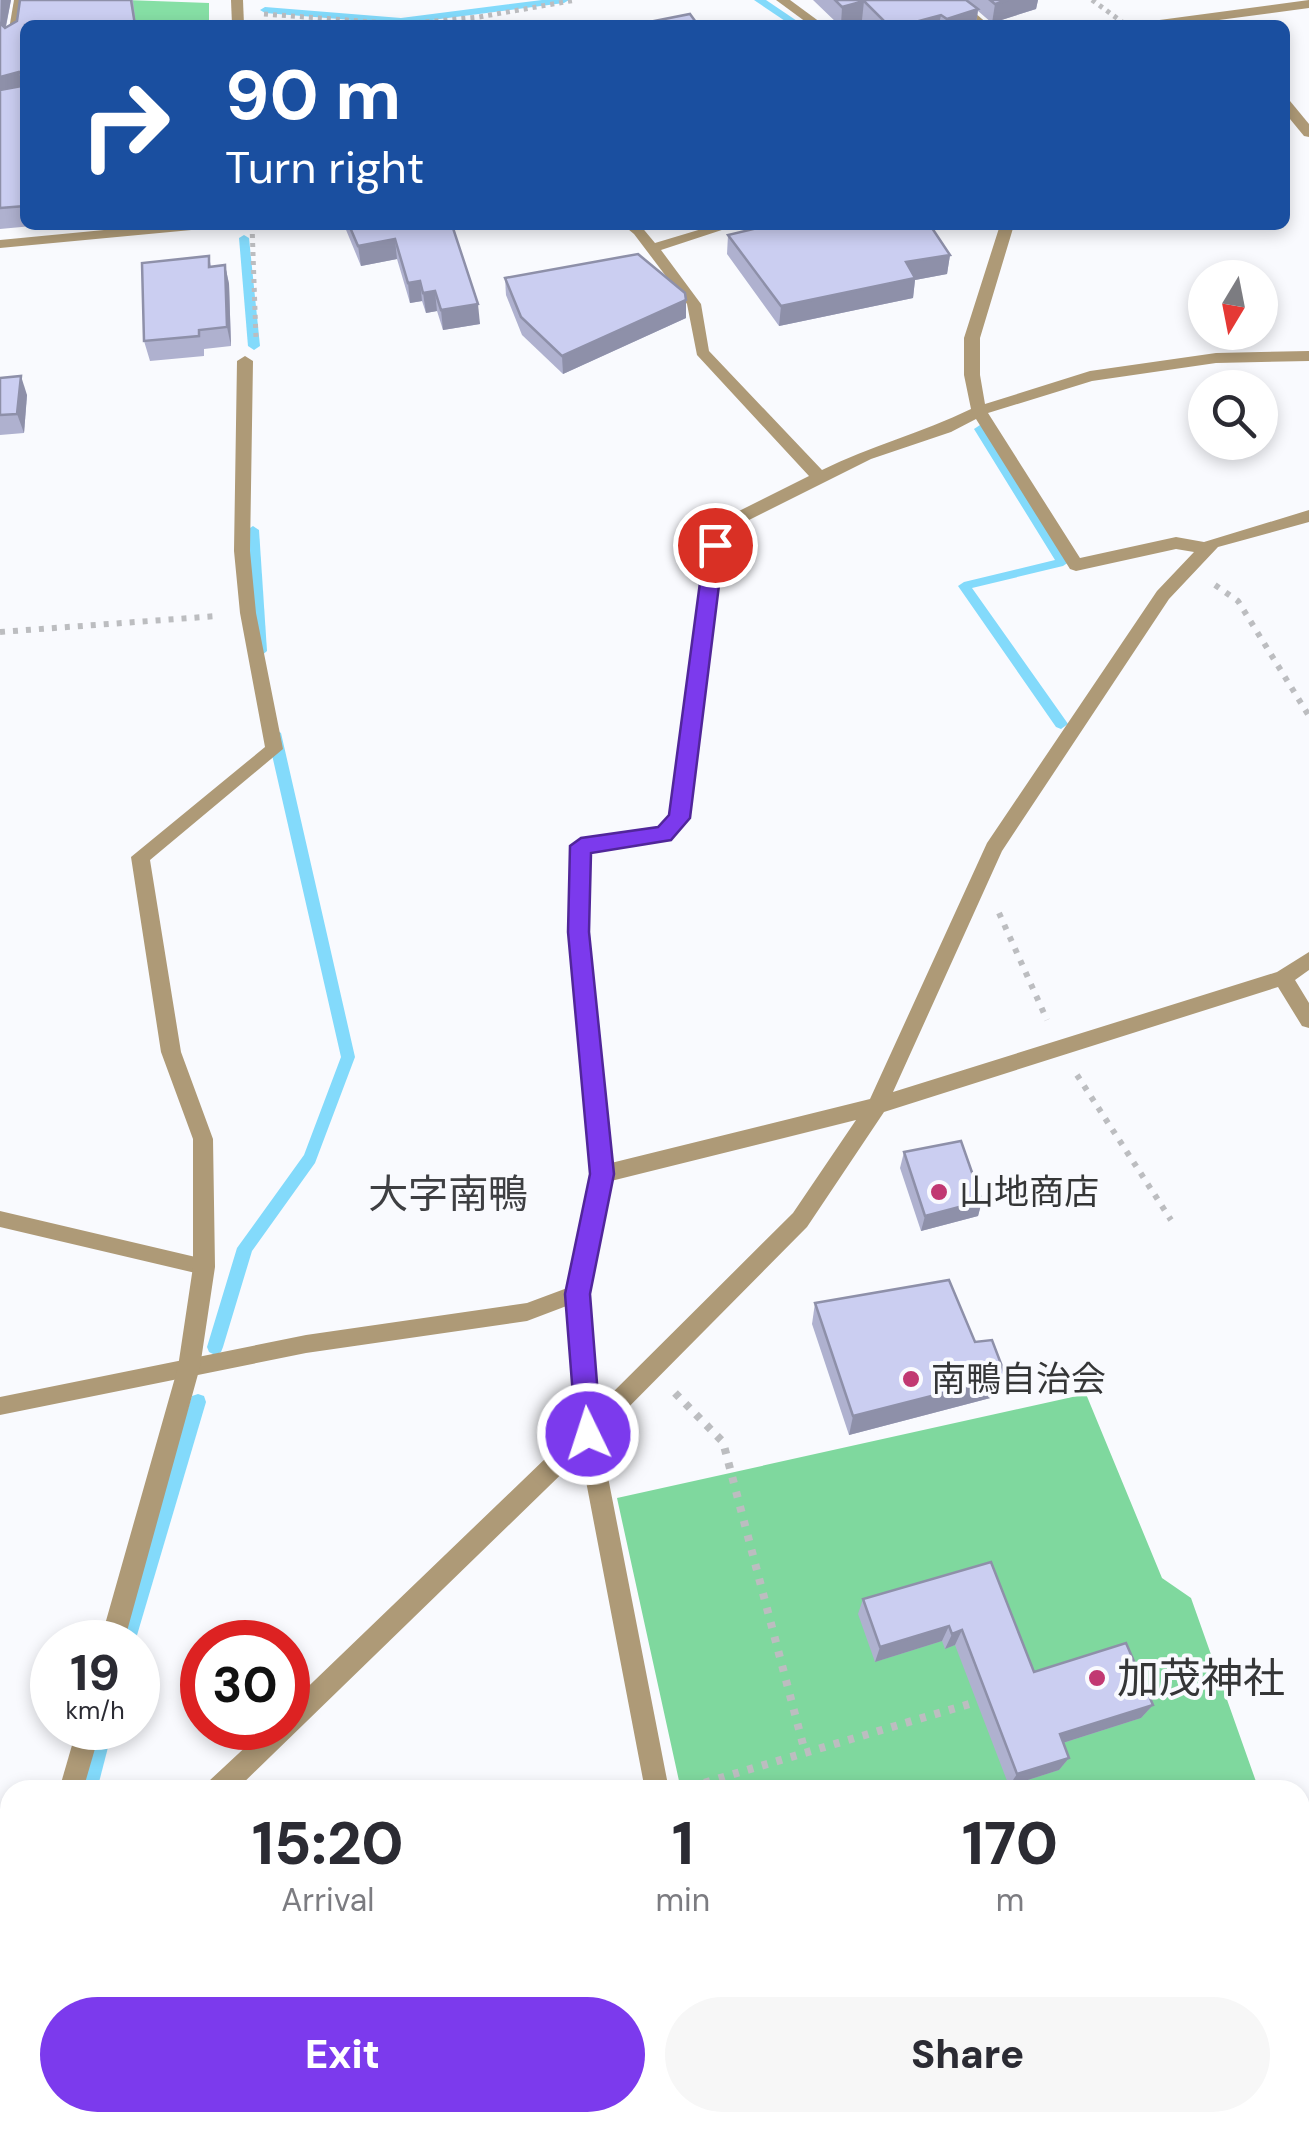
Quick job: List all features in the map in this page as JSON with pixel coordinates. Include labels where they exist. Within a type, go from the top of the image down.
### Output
[{"type":"street","points":[[13,40],[20,0]]},
{"type":"street","points":[[237,0],[238,20]]},
{"type":"street","points":[[788,4],[814,0]]},
{"type":"street","points":[[952,0],[977,20]]},
{"type":"street","points":[[788,4],[811,20]]},
{"type":"street","points":[[1218,20],[1309,4]]},
{"type":"street","points":[[1290,110],[1309,133]]},
{"type":"street","points":[[0,244],[149,230]]},
{"type":"street","points":[[635,230],[694,304],[702,352],[818,477]]},
{"type":"street","points":[[652,248],[713,230]]},
{"type":"street","points":[[1005,230],[972,338],[972,375],[980,411],[1076,565],[1176,544],[1201,555]]},
{"type":"street","points":[[655,1780],[588,1434],[578,1294],[602,1174],[578,932],[581,846],[664,834],[680,818],[715,545],[727,524],[865,454],[1090,376],[1216,358],[1309,356]]},
{"type":"street","points":[[118,1620],[189,1368],[204,1267],[203,1139],[171,1052],[140,857],[274,749],[248,613],[242,551],[245,362]]},
{"type":"street","points":[[310,1701],[588,1434],[800,1220],[877,1106],[994,848],[1163,595],[1212,543],[1309,516]]},
{"type":"street","points":[[602,1174],[877,1106],[1283,978],[1309,960]]},
{"type":"street","points":[[1283,978],[1309,1020]]},
{"type":"street","points":[[74,1780],[83,1750]]},
{"type":"street","points":[[228,1780],[259,1750]]},
{"type":"lane","points":[[0,1219],[204,1267]]},
{"type":"lane","points":[[0,1406],[306,1344],[527,1312],[578,1294]]},
{"type":"path","points":[[431,20],[576,0]]},
{"type":"path","points":[[1092,0],[1119,20]]},
{"type":"path","points":[[238,20],[320,14],[343,20]]},
{"type":"path","points":[[245,362],[256,344],[252,230]]},
{"type":"path","points":[[1201,555],[1210,581],[1238,602],[1309,716]]},
{"type":"path","points":[[0,632],[248,613]]},
{"type":"path","points":[[652,1370],[722,1442],[805,1752]]},
{"type":"path","points":[[712,1780],[976,1702]]},
{"type":"green space","points":[[126,0],[209,3],[209,20],[96,20]]},
{"type":"green space","points":[[1086,1394],[1162,1578],[1191,1598],[1255,1780],[679,1780],[617,1498]]},
{"type":"building","points":[[20,0],[131,0],[134,20],[20,20],[20,73],[0,77],[0,23],[5,28],[17,21]]},
{"type":"building","points":[[835,0],[966,0],[978,9],[947,19],[941,15],[922,20],[883,20],[864,1],[842,7]]},
{"type":"building","points":[[690,14],[694,20],[659,20]]},
{"type":"building","points":[[20,86],[20,206],[0,208],[0,90]]},
{"type":"building","points":[[351,230],[454,230],[478,304],[441,310],[435,291],[423,293],[420,281],[408,283],[395,239],[358,246]]},
{"type":"building","points":[[749,230],[933,230],[950,255],[906,262],[915,278],[781,306],[728,235]]},
{"type":"building","points":[[638,254],[685,293],[686,300],[562,356],[521,317],[505,278]]},
{"type":"building","points":[[209,256],[209,267],[225,265],[227,327],[199,330],[199,336],[144,341],[142,263]]},
{"type":"building","points":[[21,376],[17,414],[0,415],[0,378]]},
{"type":"building","name":"山地商店","points":[[961,1141],[982,1201],[925,1216],[904,1152]]},
{"type":"building","name":"南鴨自治会","points":[[949,1280],[975,1342],[992,1340],[1006,1377],[853,1416],[815,1303]]},
{"type":"building","name":"加茂神社","points":[[991,1562],[1034,1672],[1126,1643],[1153,1705],[1060,1734],[1069,1758],[1017,1774],[962,1630],[952,1634],[949,1626],[880,1647],[863,1599]]},
{"type":"waterway","points":[[409,20],[564,0]]},
{"type":"waterway","points":[[759,0],[790,20]]},
{"type":"waterway","points":[[265,10],[389,20]]},
{"type":"waterway","points":[[244,238],[254,346]]},
{"type":"waterway","points":[[980,429],[1063,562],[964,586],[1061,724]]},
{"type":"waterway","points":[[253,530],[261,651]]},
{"type":"waterway","points":[[215,1347],[245,1248],[310,1158],[348,1057],[274,733]]},
{"type":"waterway","points":[[133,1620],[198,1402]]},
{"type":"waterway","points":[[91,1780],[98,1750]]},
{"type":"place","name":"山地商店","points":[[939,1192]]},
{"type":"place","name":"南鴨自治会","points":[[911,1379]]},
{"type":"place","name":"加茂神社","points":[[1097,1678]]},
{"type":"district","name":"大字南鴨","points":[[448,1194]]},
{"type":"route","points":[[588,1434],[578,1294],[602,1174],[578,932],[581,846],[664,834],[680,818],[715,545]]}]
